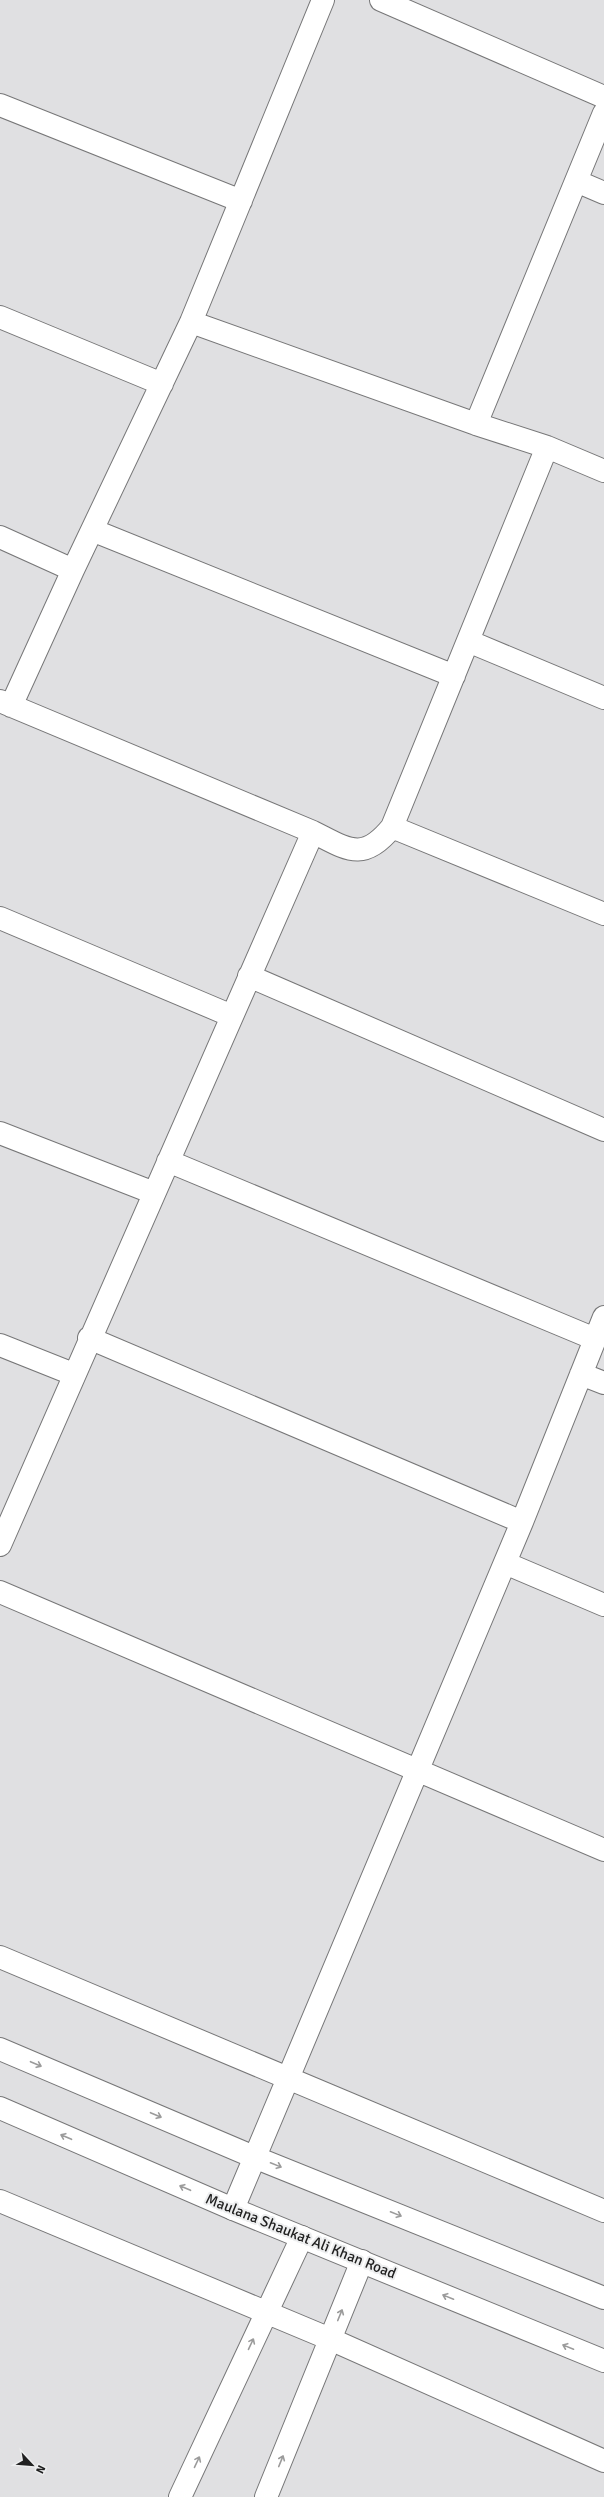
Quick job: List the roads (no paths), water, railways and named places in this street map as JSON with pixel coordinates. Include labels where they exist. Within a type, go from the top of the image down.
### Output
[{"type":"street","points":[[323,0],[191,322],[73,570],[6,703],[313,832],[349,851],[365,849],[382,840],[392,828],[547,447]]},
{"type":"street","points":[[381,0],[604,97]]},
{"type":"street","points":[[0,106],[241,201]]},
{"type":"street","points":[[476,424],[604,113]]},
{"type":"street","points":[[576,181],[604,193]]},
{"type":"street","points":[[0,316],[162,384]]},
{"type":"street","points":[[191,322],[476,424],[547,447],[604,470]]},
{"type":"street","points":[[92,530],[454,676]]},
{"type":"street","points":[[2,544],[73,570]]},
{"type":"street","points":[[468,641],[604,698]]},
{"type":"street","points":[[392,828],[604,914]]},
{"type":"street","points":[[0,1545],[73,1374],[313,832]]},
{"type":"street","points":[[0,918],[232,1016]]},
{"type":"street","points":[[249,976],[604,1130]]},
{"type":"street","points":[[0,1133],[154,1193]]},
{"type":"street","points":[[168,1161],[595,1339]]},
{"type":"street","points":[[232,2208],[505,1563],[604,1317]]},
{"type":"street","points":[[89,1338],[522,1522]]},
{"type":"street","points":[[0,1345],[73,1374]]},
{"type":"street","points":[[581,1374],[604,1383]]},
{"type":"street","points":[[505,1563],[604,1605]]},
{"type":"street","points":[[0,1592],[604,1850]]},
{"type":"street","points":[[0,1957],[604,2210]]},
{"type":"street","points":[[0,2049],[254,2157],[604,2298]]},
{"type":"street","name":"Maulana Shaukat Ali Khan Road","points":[[0,2108],[232,2208],[604,2361]]},
{"type":"street","points":[[0,2201],[330,2339],[604,2461]]},
{"type":"street","points":[[180,2497],[265,2313],[302,2237]]},
{"type":"street","points":[[266,2497],[362,2261]]}]
